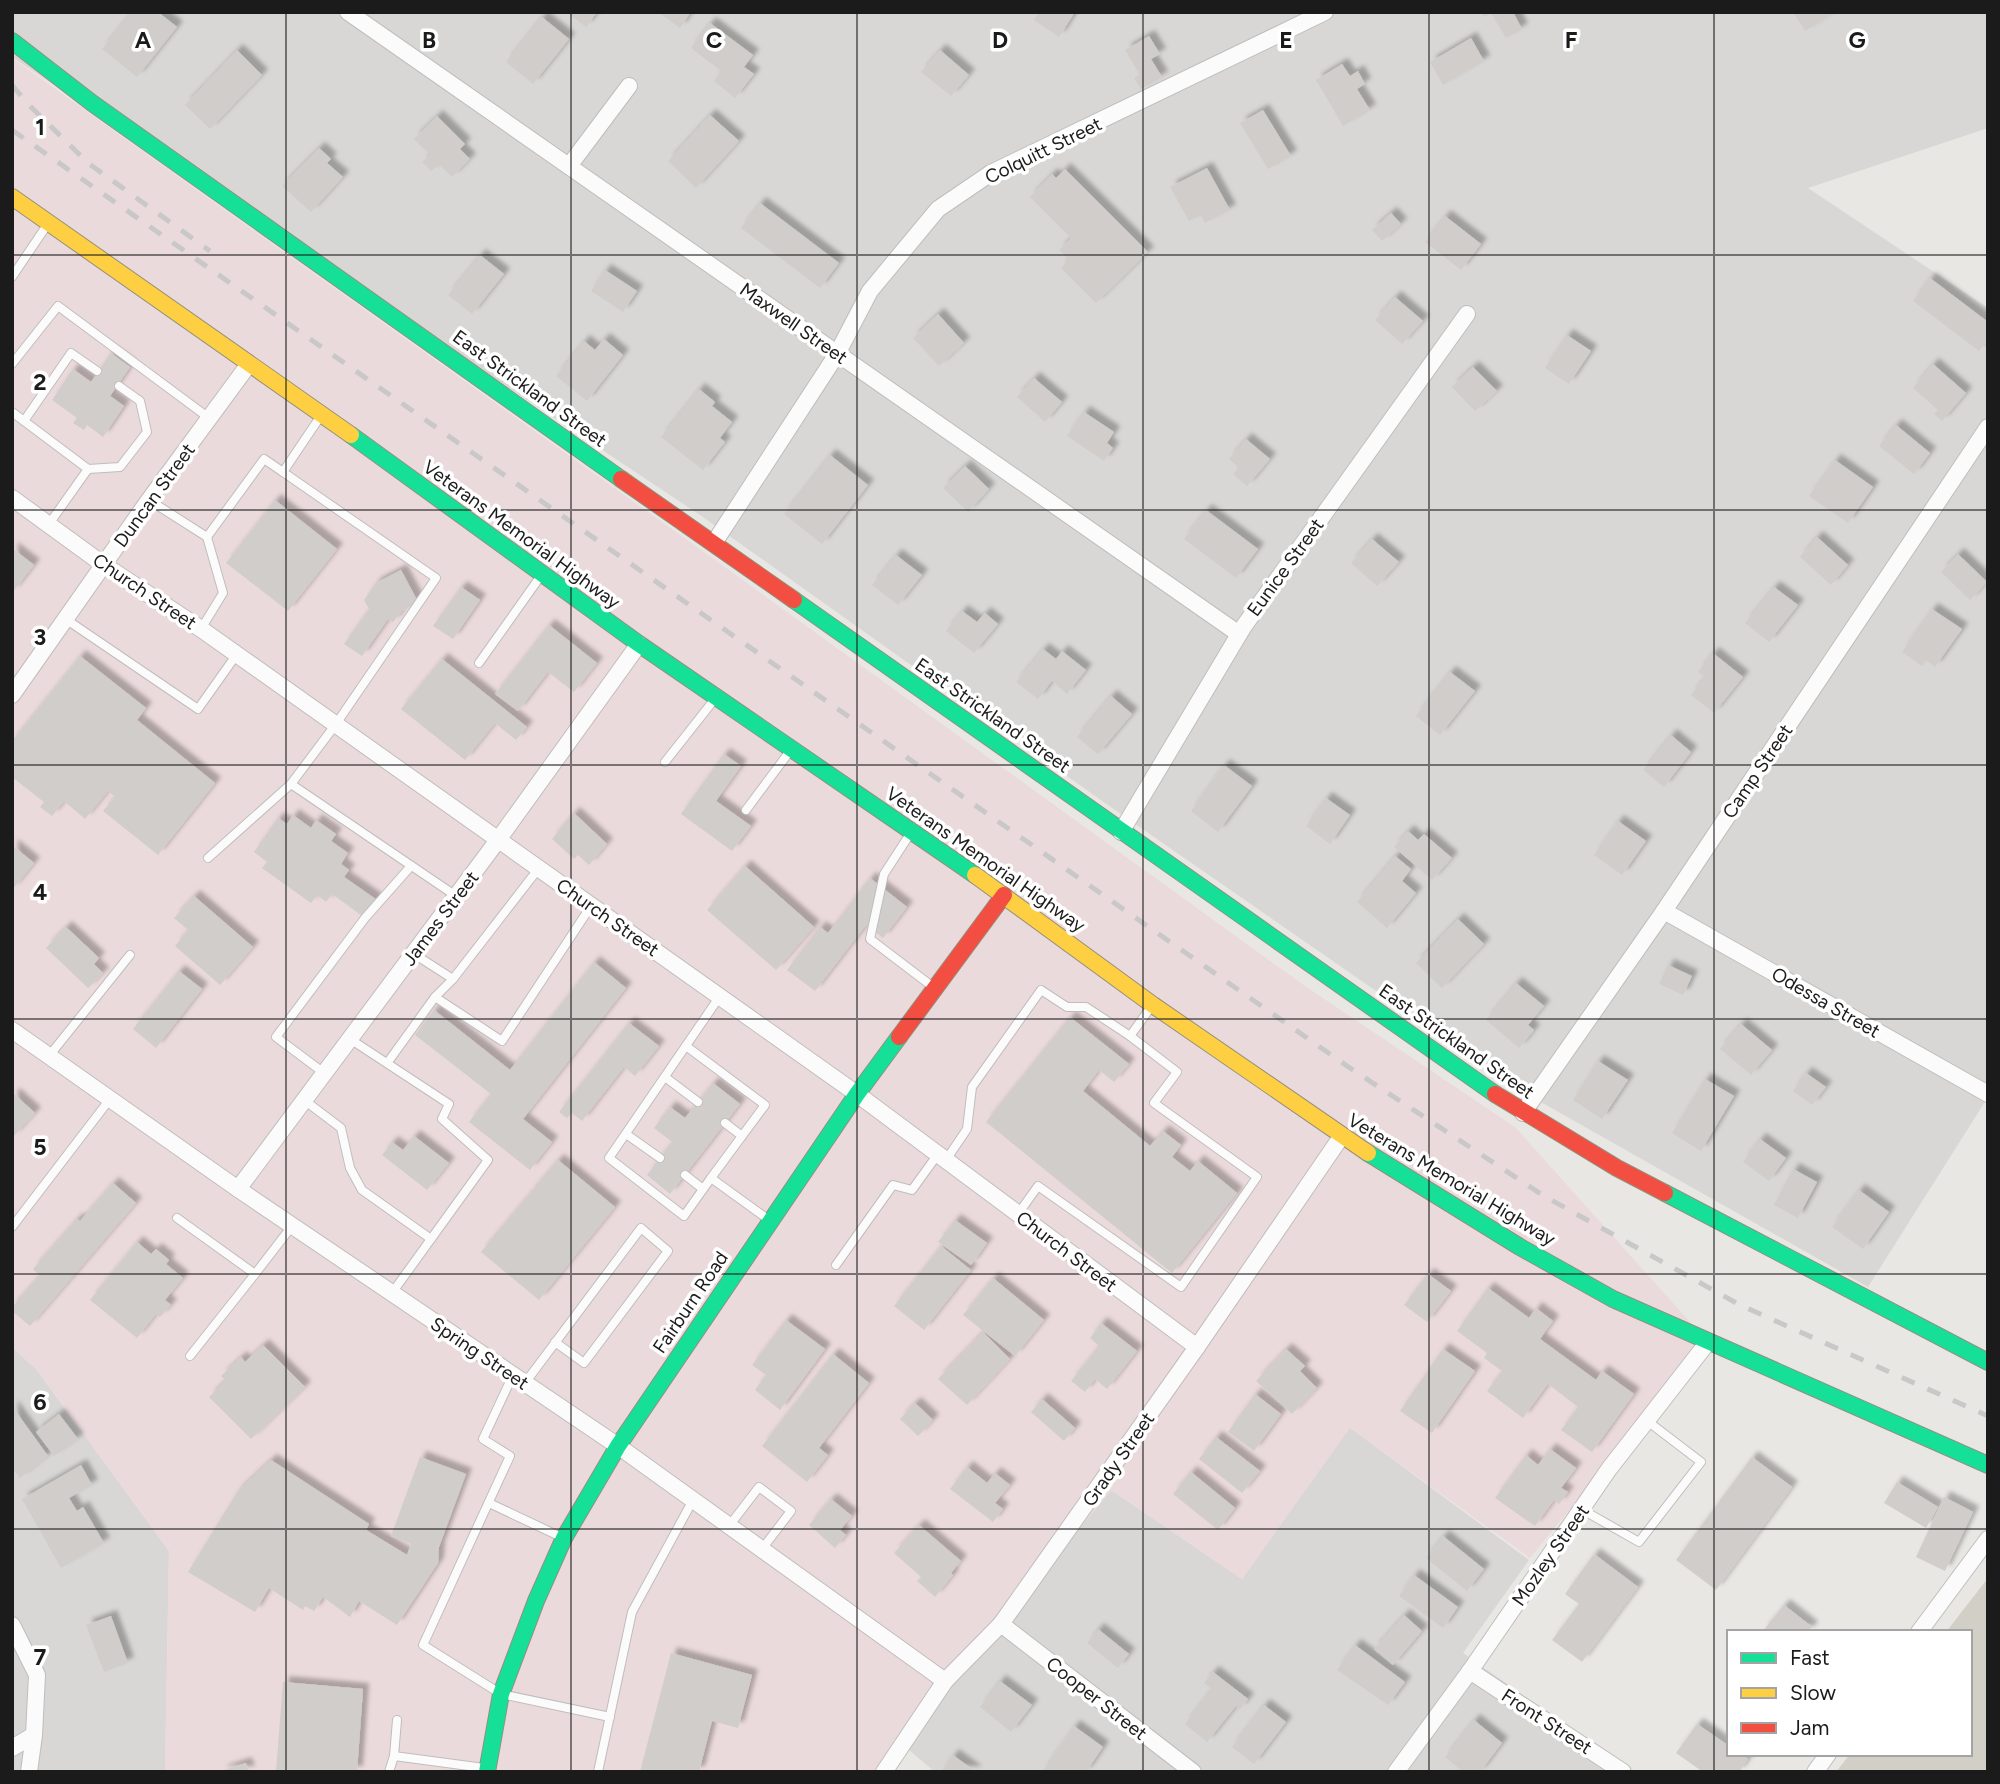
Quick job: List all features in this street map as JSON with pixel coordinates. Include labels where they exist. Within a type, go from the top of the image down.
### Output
[{"type":"main road","name":"East Strickland Street","points":[[12,41],[92,103],[596,461],[1523,1113],[1638,1179],[1988,1362]]},
{"type":"main road","name":"Veterans Memorial Highway","points":[[12,197],[322,414],[639,644],[1004,895],[1153,1005],[1341,1137],[1520,1247],[1613,1299],[1988,1465]]},
{"type":"main road","name":"Fairburn Road","points":[[487,1770],[501,1694],[536,1601],[564,1538],[618,1446],[857,1094],[1004,895]]},
{"type":"street","name":"Maxwell Street","points":[[348,12],[1239,634]]},
{"type":"street","name":"Colquitt Street","points":[[714,542],[837,354],[870,291],[938,209],[991,173],[1325,12]]},
{"type":"street","points":[[569,166],[628,86]]},
{"type":"street","name":"Eunice Street","points":[[1121,832],[1239,634],[1466,314]]},
{"type":"street","name":"Duncan Street","points":[[12,695],[249,363]]},
{"type":"street","name":"Camp Street","points":[[1523,1113],[1664,911],[1988,427]]},
{"type":"street","name":"Church Street","points":[[12,498],[104,565],[237,654],[857,1094],[1197,1347]]},
{"type":"street","name":"James Street","points":[[238,1189],[498,840],[639,644]]},
{"type":"street","name":"Odessa Street","points":[[1664,911],[1988,1094]]},
{"type":"street","name":"Spring Street","points":[[12,1030],[238,1189],[618,1446],[945,1681]]},
{"type":"street","name":"Grady Street","points":[[884,1772],[945,1681],[1001,1624],[1197,1347],[1341,1137]]},
{"type":"street","name":"Mozley Street","points":[[1396,1772],[1470,1671],[1581,1509],[1646,1420],[1709,1342]]},
{"type":"street","points":[[1920,1630],[1988,1539]]},
{"type":"street","name":"Cooper Street","points":[[1001,1624],[1193,1772]]},
{"type":"street","points":[[12,1625],[37,1675],[29,1772]]},
{"type":"street","name":"Front Street","points":[[1470,1671],[1623,1772]]},
{"type":"street","points":[[12,1748],[34,1735]]},
{"type":"street","points":[[1815,1772],[1827,1756]]},
{"type":"lane","points":[[12,277],[48,223]]},
{"type":"lane","points":[[12,364],[58,306],[209,418]]},
{"type":"lane","points":[[24,421],[71,353],[97,371]]},
{"type":"lane","points":[[12,412],[88,469],[120,467],[147,432],[141,401],[119,386]]},
{"type":"lane","points":[[283,472],[322,414]]},
{"type":"lane","points":[[207,537],[264,459],[436,578],[291,784],[208,858]]},
{"type":"lane","points":[[49,524],[88,469]]},
{"type":"lane","points":[[149,500],[207,537],[223,593],[201,629]]},
{"type":"lane","points":[[479,663],[542,574]]},
{"type":"lane","points":[[67,620],[198,709],[237,654]]},
{"type":"lane","points":[[665,762],[716,697]]},
{"type":"lane","points":[[746,810],[792,749]]},
{"type":"lane","points":[[291,784],[456,896]]},
{"type":"lane","points":[[912,831],[884,874],[870,939],[936,988]]},
{"type":"lane","points":[[324,1073],[276,1037],[365,918],[411,866]]},
{"type":"lane","points":[[388,1062],[435,997],[453,979],[539,868]]},
{"type":"lane","points":[[435,997],[502,1041],[591,906]]},
{"type":"lane","points":[[414,954],[453,979]]},
{"type":"lane","points":[[49,1056],[130,955]]},
{"type":"lane","points":[[836,1265],[892,1185],[912,1190],[967,1129],[972,1087],[1041,990],[1068,1007],[1087,1007],[1177,1072],[1154,1103],[1257,1177],[1181,1287],[1038,1186],[1017,1214]]},
{"type":"lane","points":[[686,1046],[765,1105],[684,1216],[609,1158],[720,996]]},
{"type":"lane","points":[[1130,1036],[1153,1005]]},
{"type":"lane","points":[[350,1039],[449,1104],[442,1119],[488,1160],[392,1293]]},
{"type":"lane","points":[[666,1077],[698,1102]]},
{"type":"lane","points":[[12,1227],[110,1099]]},
{"type":"lane","points":[[304,1100],[341,1128],[350,1168],[362,1190],[431,1239]]},
{"type":"lane","points":[[725,1123],[742,1136]]},
{"type":"lane","points":[[626,1134],[660,1158]]},
{"type":"lane","points":[[685,1175],[703,1189]]},
{"type":"lane","points":[[711,1178],[771,1221]]},
{"type":"lane","points":[[177,1218],[255,1274]]},
{"type":"lane","points":[[190,1356],[292,1226]]},
{"type":"lane","points":[[555,1342],[584,1363],[668,1251],[641,1228],[555,1342],[519,1379],[483,1439],[510,1456],[424,1645],[501,1694],[610,1717]]},
{"type":"lane","points":[[1581,1509],[1639,1542],[1701,1462],[1646,1420]]},
{"type":"lane","points":[[729,1525],[759,1487],[791,1511],[762,1549]]},
{"type":"lane","points":[[598,1772],[632,1612],[693,1500]]},
{"type":"lane","points":[[489,1503],[564,1538]]},
{"type":"lane","points":[[389,1772],[394,1756],[397,1720]]},
{"type":"lane","points":[[394,1756],[487,1770]]},
{"type":"shaded area","points":[[12,12],[1988,12],[1988,128],[1808,188],[1988,308],[1988,1097],[1868,1287],[1516,1088],[1105,803],[700,515],[12,57]]},
{"type":"shaded area","points":[[12,58],[704,552],[1305,986],[1515,1127],[1708,1342],[1530,1558],[1350,1428],[1242,1579],[1111,1490],[1001,1624],[945,1681],[884,1772],[165,1772],[169,1551],[36,1369],[12,1347],[12,1043],[18,1035],[12,1030]]},
{"type":"shaded area","points":[[12,1347],[36,1369],[169,1551],[165,1772],[12,1772]]},
{"type":"shaded area","points":[[1349,1427],[1529,1560],[1463,1653],[1632,1772],[935,1772],[902,1744],[1111,1490],[1242,1579]]},
{"type":"shaded area","points":[[1988,1578],[1988,1772],[1836,1772],[1848,1756],[1972,1756],[1972,1630],[1948,1630]]},
{"type":"building","points":[[132,12],[158,12],[177,27],[137,77],[102,49]]},
{"type":"building","points":[[566,12],[597,12],[586,27]]},
{"type":"building","points":[[658,12],[691,12],[680,28]]},
{"type":"building","points":[[1039,12],[1075,12],[1059,37],[1034,20]]},
{"type":"building","points":[[1481,12],[1513,12],[1522,29],[1506,38],[1491,13],[1484,17]]},
{"type":"building","points":[[1793,12],[1831,12],[1832,14],[1805,31]]},
{"type":"building","points":[[542,17],[569,39],[533,84],[506,62]]},
{"type":"building","points":[[710,23],[753,55],[744,67],[754,74],[735,98],[714,81],[721,71],[691,48]]},
{"type":"building","points":[[1149,36],[1160,54],[1151,59],[1162,77],[1141,89],[1134,78],[1140,75],[1125,50]]},
{"type":"building","points":[[1471,38],[1484,61],[1443,85],[1430,62]]},
{"type":"building","points":[[237,50],[262,75],[210,129],[185,105]]},
{"type":"building","points":[[940,50],[969,75],[951,96],[921,72]]},
{"type":"building","points":[[1342,64],[1350,76],[1358,71],[1365,84],[1357,89],[1370,110],[1343,126],[1316,80]]},
{"type":"building","points":[[1263,110],[1291,156],[1268,169],[1240,123]]},
{"type":"building","points":[[710,115],[739,141],[696,188],[668,161]]},
{"type":"building","points":[[437,116],[465,144],[460,149],[470,159],[452,177],[439,164],[431,171],[422,162],[430,155],[414,139]]},
{"type":"building","points":[[319,148],[331,159],[327,163],[343,177],[311,212],[282,186]]},
{"type":"building","points":[[1207,168],[1230,210],[1205,223],[1201,215],[1189,221],[1170,187]]},
{"type":"building","points":[[1065,169],[1148,252],[1096,303],[1061,268],[1069,259],[1059,250],[1071,238],[1030,197],[1052,174],[1056,178]]},
{"type":"building","points":[[760,203],[839,263],[820,288],[741,228]]},
{"type":"building","points":[[1391,213],[1401,224],[1382,241],[1372,230]]},
{"type":"building","points":[[1445,216],[1481,244],[1461,270],[1425,242]]},
{"type":"building","points":[[480,255],[504,274],[472,314],[448,295]]},
{"type":"building","points":[[605,270],[637,291],[623,312],[591,291]]},
{"type":"building","points":[[1930,278],[1988,322],[1988,340],[1979,351],[1913,301]]},
{"type":"building","points":[[1395,297],[1423,321],[1402,344],[1375,320]]},
{"type":"building","points":[[938,314],[964,343],[939,366],[913,338]]},
{"type":"building","points":[[1567,335],[1591,351],[1569,384],[1545,368]]},
{"type":"building","points":[[604,339],[623,355],[587,401],[556,376],[584,341],[595,350]]},
{"type":"building","points":[[111,353],[130,367],[110,396],[124,406],[103,437],[87,425],[84,430],[73,423],[77,418],[52,400],[73,369],[91,382]]},
{"type":"building","points":[[1933,364],[1966,393],[1942,421],[1934,414],[1938,410],[1913,388]]},
{"type":"building","points":[[1473,367],[1497,391],[1475,411],[1452,387]]},
{"type":"building","points":[[1034,378],[1062,402],[1045,422],[1017,397]]},
{"type":"building","points":[[699,389],[715,402],[712,406],[732,422],[720,438],[725,442],[703,470],[661,437]]},
{"type":"building","points":[[1084,412],[1114,432],[1107,443],[1113,448],[1104,461],[1067,436]]},
{"type":"building","points":[[1896,425],[1930,453],[1914,474],[1879,446]]},
{"type":"building","points":[[1246,439],[1270,459],[1247,486],[1233,474],[1239,468],[1229,459]]},
{"type":"building","points":[[830,455],[868,485],[822,544],[784,514]]},
{"type":"building","points":[[1835,460],[1873,487],[1848,523],[1809,496]]},
{"type":"building","points":[[965,466],[989,489],[968,512],[943,488]]},
{"type":"building","points":[[275,500],[337,549],[288,611],[226,563]]},
{"type":"building","points":[[1206,510],[1258,549],[1236,578],[1184,539]]},
{"type":"building","points":[[1817,537],[1848,565],[1831,585],[1800,557]]},
{"type":"building","points":[[1372,539],[1399,562],[1377,586],[1351,563]]},
{"type":"building","points":[[12,548],[34,565],[12,593]]},
{"type":"building","points":[[1958,554],[1987,582],[1970,600],[1941,572]]},
{"type":"building","points":[[896,555],[922,575],[898,605],[872,585]]},
{"type":"building","points":[[401,570],[418,602],[402,611],[393,622],[388,619],[362,656],[344,644],[369,609],[364,600],[376,583]]},
{"type":"building","points":[[461,587],[480,600],[453,639],[433,626]]},
{"type":"building","points":[[1774,587],[1798,605],[1769,642],[1745,623]]},
{"type":"building","points":[[1932,609],[1962,629],[1935,667],[1926,660],[1922,666],[1902,652]]},
{"type":"building","points":[[962,611],[977,622],[985,613],[998,624],[974,653],[946,631]]},
{"type":"building","points":[[549,625],[597,663],[574,692],[548,672],[518,711],[495,694]]},
{"type":"building","points":[[1043,649],[1056,659],[1062,651],[1086,670],[1067,694],[1052,681],[1038,699],[1016,682]]},
{"type":"building","points":[[1713,653],[1743,677],[1714,713],[1691,695],[1705,677],[1698,672]]},
{"type":"building","points":[[80,656],[146,708],[137,720],[215,783],[158,855],[103,811],[115,797],[108,791],[85,819],[64,801],[52,816],[40,807],[44,802],[12,777],[12,741]]},
{"type":"building","points":[[442,659],[527,727],[516,740],[495,723],[465,760],[401,709]]},
{"type":"building","points":[[1450,672],[1475,691],[1440,735],[1416,716]]},
{"type":"building","points":[[1111,696],[1132,714],[1098,754],[1077,737]]},
{"type":"building","points":[[1671,735],[1691,752],[1664,787],[1643,770]]},
{"type":"building","points":[[724,754],[741,766],[716,801],[751,826],[732,851],[681,814]]},
{"type":"building","points":[[1224,765],[1252,786],[1218,832],[1191,811]]},
{"type":"building","points":[[1326,798],[1350,815],[1330,844],[1306,826]]},
{"type":"building","points":[[574,813],[607,844],[589,865],[578,855],[574,859],[552,839]]},
{"type":"building","points":[[293,815],[311,828],[316,820],[336,834],[331,841],[348,853],[341,864],[349,870],[344,877],[377,900],[365,918],[332,894],[326,902],[317,895],[311,903],[262,868],[267,862],[254,852],[278,818],[287,824]]},
{"type":"building","points":[[1618,821],[1646,841],[1622,875],[1594,855]]},
{"type":"building","points":[[1408,831],[1418,840],[1424,834],[1452,858],[1432,880],[1394,847]]},
{"type":"building","points":[[12,845],[34,863],[12,890]]},
{"type":"building","points":[[1395,856],[1411,869],[1402,881],[1416,893],[1387,928],[1357,902]]},
{"type":"building","points":[[745,866],[814,927],[776,970],[707,910]]},
{"type":"building","points":[[870,878],[907,907],[883,938],[866,925],[815,991],[787,970],[820,927],[828,933]]},
{"type":"building","points":[[194,896],[253,947],[220,985],[175,946],[188,930],[174,918]]},
{"type":"building","points":[[1458,919],[1484,944],[1442,988],[1416,963]]},
{"type":"building","points":[[66,927],[99,958],[94,964],[103,973],[88,988],[46,948]]},
{"type":"building","points":[[594,962],[626,988],[523,1119],[552,1142],[530,1170],[469,1122],[491,1094],[415,1035],[434,1010],[510,1070]]},
{"type":"building","points":[[1668,965],[1692,976],[1683,995],[1659,984]]},
{"type":"building","points":[[179,971],[202,989],[156,1048],[133,1029]]},
{"type":"building","points":[[1516,983],[1544,1006],[1528,1025],[1534,1030],[1519,1048],[1486,1020]]},
{"type":"building","points":[[1070,1017],[1129,1064],[1114,1082],[1099,1070],[1083,1091],[1150,1146],[1163,1131],[1181,1145],[1172,1157],[1190,1171],[1198,1161],[1237,1193],[1172,1273],[986,1122]]},
{"type":"building","points":[[629,1023],[659,1046],[635,1076],[624,1067],[582,1121],[572,1113],[567,1118],[559,1112]]},
{"type":"building","points":[[1741,1024],[1772,1050],[1751,1075],[1720,1049]]},
{"type":"building","points":[[1598,1061],[1628,1080],[1602,1119],[1573,1100]]},
{"type":"building","points":[[1806,1073],[1826,1087],[1812,1105],[1793,1091]]},
{"type":"building","points":[[1705,1079],[1734,1096],[1701,1151],[1672,1133]]},
{"type":"building","points":[[713,1083],[740,1104],[670,1194],[647,1175],[672,1142],[654,1128],[670,1107],[685,1118]]},
{"type":"building","points":[[14,1094],[35,1113],[12,1138],[12,1096]]},
{"type":"building","points":[[414,1136],[449,1163],[427,1190],[382,1155],[392,1142],[403,1150]]},
{"type":"building","points":[[1760,1139],[1786,1158],[1769,1181],[1743,1162]]},
{"type":"building","points":[[558,1160],[615,1207],[539,1300],[481,1252]]},
{"type":"building","points":[[1793,1169],[1817,1182],[1798,1218],[1774,1205]]},
{"type":"building","points":[[113,1183],[136,1203],[30,1326],[12,1311],[12,1307],[40,1276],[33,1269]]},
{"type":"building","points":[[1859,1190],[1889,1212],[1863,1249],[1832,1227]]},
{"type":"building","points":[[955,1220],[987,1243],[971,1265],[938,1242]]},
{"type":"building","points":[[137,1242],[151,1254],[156,1249],[169,1260],[166,1264],[183,1278],[165,1300],[171,1305],[160,1317],[156,1314],[137,1338],[90,1300]]},
{"type":"building","points":[[941,1246],[971,1270],[924,1330],[894,1306]]},
{"type":"building","points":[[1428,1274],[1451,1291],[1427,1322],[1404,1305]]},
{"type":"building","points":[[993,1278],[1044,1320],[1015,1356],[963,1315]]},
{"type":"building","points":[[1488,1288],[1529,1318],[1536,1308],[1553,1321],[1540,1339],[1596,1380],[1602,1371],[1634,1394],[1592,1452],[1561,1430],[1578,1407],[1548,1384],[1523,1418],[1487,1391],[1502,1371],[1484,1358],[1487,1353],[1457,1331]]},
{"type":"building","points":[[786,1320],[825,1349],[780,1410],[755,1390],[766,1375],[752,1365]]},
{"type":"building","points":[[1101,1323],[1137,1351],[1107,1389],[1095,1379],[1085,1392],[1071,1381],[1099,1346],[1090,1338]]},
{"type":"building","points":[[983,1332],[1010,1359],[967,1405],[938,1379]]},
{"type":"building","points":[[263,1345],[305,1387],[251,1439],[209,1397],[226,1380],[221,1376],[241,1357],[245,1362]]},
{"type":"building","points":[[1286,1349],[1305,1366],[1300,1371],[1317,1388],[1292,1414],[1256,1381]]},
{"type":"building","points":[[1443,1349],[1475,1371],[1432,1433],[1400,1411]]},
{"type":"building","points":[[833,1354],[869,1383],[819,1448],[828,1455],[807,1482],[762,1446]]},
{"type":"building","points":[[1255,1394],[1281,1414],[1254,1451],[1228,1432]]},
{"type":"building","points":[[1042,1399],[1075,1428],[1064,1441],[1031,1412]]},
{"type":"building","points":[[915,1403],[933,1420],[918,1436],[900,1419]]},
{"type":"building","points":[[12,1406],[48,1456],[20,1478],[12,1468]]},
{"type":"building","points":[[59,1414],[78,1439],[54,1456],[36,1432]]},
{"type":"building","points":[[1216,1437],[1260,1471],[1242,1493],[1199,1459]]},
{"type":"building","points":[[1550,1449],[1576,1468],[1561,1488],[1568,1492],[1559,1504],[1554,1500],[1535,1526],[1495,1498],[1526,1455],[1538,1465]]},
{"type":"building","points":[[420,1457],[466,1474],[439,1547],[438,1563],[397,1625],[359,1601],[350,1617],[323,1597],[314,1611],[305,1606],[303,1610],[269,1588],[255,1612],[188,1572],[238,1491],[271,1460],[369,1524],[366,1530],[407,1555],[411,1544],[391,1536]]},
{"type":"building","points":[[1752,1457],[1792,1487],[1716,1590],[1676,1560]]},
{"type":"building","points":[[81,1465],[92,1485],[69,1498],[77,1511],[83,1507],[104,1543],[61,1568],[22,1499]]},
{"type":"building","points":[[967,1467],[987,1483],[995,1473],[1010,1485],[995,1503],[1003,1509],[993,1522],[950,1489]]},
{"type":"building","points":[[1191,1472],[1235,1508],[1218,1530],[1173,1494]]},
{"type":"building","points":[[1897,1482],[1938,1507],[1926,1528],[1884,1503]]},
{"type":"building","points":[[1944,1497],[1973,1512],[1945,1571],[1916,1557]]},
{"type":"building","points":[[831,1499],[852,1516],[840,1530],[846,1535],[835,1548],[809,1525]]},
{"type":"building","points":[[919,1525],[961,1561],[935,1597],[917,1581],[921,1577],[894,1553]]},
{"type":"building","points":[[1443,1536],[1484,1569],[1467,1591],[1426,1558]]},
{"type":"building","points":[[1594,1554],[1638,1587],[1582,1662],[1552,1640],[1579,1604],[1565,1594]]},
{"type":"building","points":[[1414,1575],[1458,1607],[1443,1628],[1399,1596]]},
{"type":"building","points":[[1784,1605],[1812,1627],[1810,1630],[1764,1630]]},
{"type":"building","points":[[1404,1615],[1422,1631],[1393,1665],[1374,1649]]},
{"type":"building","points":[[111,1616],[128,1663],[104,1672],[86,1625]]},
{"type":"building","points":[[1098,1629],[1129,1654],[1118,1668],[1087,1643]]},
{"type":"building","points":[[1355,1645],[1405,1682],[1388,1705],[1337,1670]]},
{"type":"building","points":[[671,1653],[752,1675],[738,1728],[712,1721],[699,1772],[640,1772]]},
{"type":"building","points":[[1213,1672],[1248,1699],[1240,1709],[1236,1706],[1207,1742],[1185,1724],[1212,1689],[1204,1683]]},
{"type":"building","points":[[1000,1681],[1032,1705],[1011,1732],[980,1707]]},
{"type":"building","points":[[283,1682],[363,1689],[357,1772],[276,1772]]},
{"type":"building","points":[[1264,1705],[1286,1722],[1254,1764],[1232,1747]]},
{"type":"building","points":[[1474,1720],[1502,1743],[1480,1772],[1463,1772],[1445,1757]]},
{"type":"building","points":[[1697,1724],[1727,1745],[1727,1756],[1744,1756],[1748,1759],[1739,1772],[1703,1772],[1676,1753]]},
{"type":"building","points":[[1074,1726],[1103,1747],[1086,1772],[1042,1772]]},
{"type":"building","points":[[953,1755],[976,1772],[941,1772]]},
{"type":"building","points":[[246,1763],[249,1772],[221,1772],[221,1771]]},
{"type":"railway","points":[[12,85],[88,163],[210,251]]},
{"type":"railway","points":[[12,130],[1347,1066],[1544,1196],[1740,1305],[1988,1416]]},
{"type":"traffic: fast","points":[[12,41],[92,103],[621,479]]},
{"type":"traffic: fast","points":[[351,435],[639,644],[975,875]]},
{"type":"traffic: fast","points":[[794,600],[1495,1094]]},
{"type":"traffic: fast","points":[[487,1772],[501,1694],[536,1601],[564,1538],[618,1446],[857,1094],[899,1037]]},
{"type":"traffic: fast","points":[[1368,1153],[1520,1247],[1613,1299],[1988,1465]]},
{"type":"traffic: fast","points":[[1665,1193],[1988,1362]]},
{"type":"traffic: slow","points":[[12,197],[351,435]]},
{"type":"traffic: slow","points":[[975,875],[1153,1005],[1368,1153]]},
{"type":"traffic: jam","points":[[621,479],[794,600]]},
{"type":"traffic: jam","points":[[899,1037],[1004,895]]},
{"type":"traffic: jam","points":[[1495,1094],[1617,1168],[1665,1193]]}]
